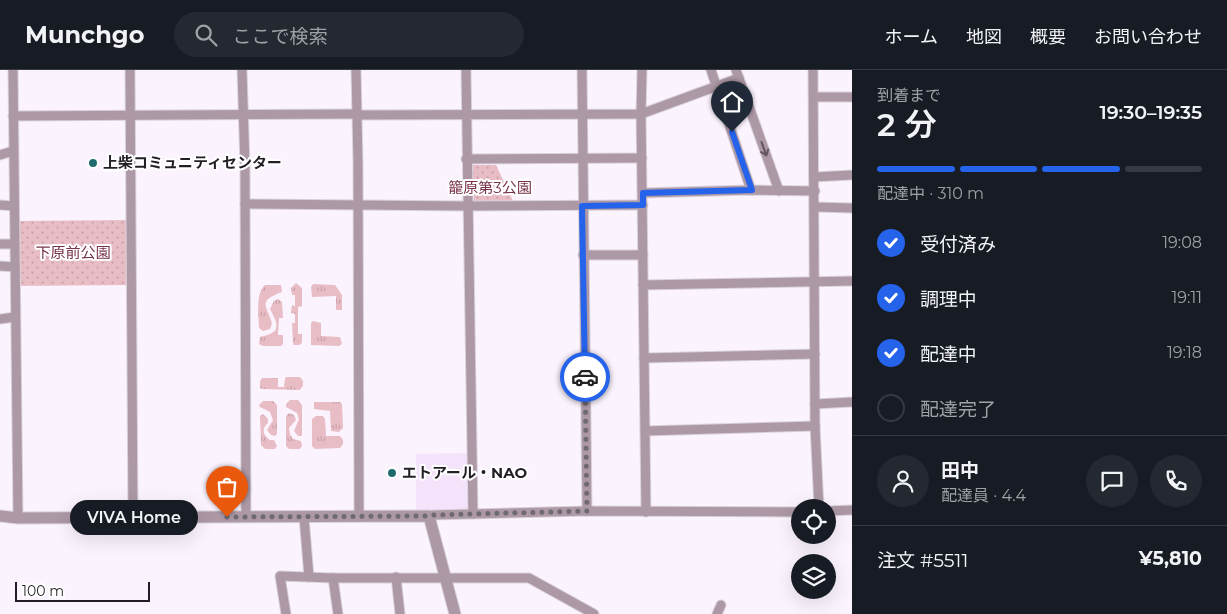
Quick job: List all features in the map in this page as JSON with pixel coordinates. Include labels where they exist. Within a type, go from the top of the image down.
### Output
[{"type":"street","points":[[13,70],[18,518]]},
{"type":"street","points":[[130,70],[133,517]]},
{"type":"street","points":[[242,70],[245,166],[246,517]]},
{"type":"street","points":[[356,70],[359,517]]},
{"type":"street","points":[[466,70],[473,514]]},
{"type":"street","points":[[582,70],[582,206],[587,511]]},
{"type":"street","points":[[642,70],[640,114],[643,193],[646,512]]},
{"type":"street","points":[[711,70],[752,190]]},
{"type":"street","points":[[813,70],[815,426],[819,499]]},
{"type":"street","points":[[13,116],[640,114],[716,86],[737,74],[779,191]]},
{"type":"street","points":[[814,98],[852,97]]},
{"type":"street","points":[[0,155],[13,151]]},
{"type":"street","points":[[466,159],[642,158]]},
{"type":"street","points":[[814,177],[852,175]]},
{"type":"street","points":[[643,193],[752,190],[815,191]]},
{"type":"street","points":[[245,204],[358,206],[643,205]]},
{"type":"street","points":[[0,205],[14,206]]},
{"type":"street","points":[[815,207],[852,208]]},
{"type":"street","points":[[0,244],[14,244]]},
{"type":"street","points":[[583,255],[643,255]]},
{"type":"street","points":[[0,266],[15,267]]},
{"type":"street","points":[[643,285],[852,281]]},
{"type":"street","points":[[0,319],[15,317]]},
{"type":"street","points":[[644,358],[815,354]]},
{"type":"street","points":[[815,404],[852,402]]},
{"type":"street","points":[[645,431],[815,426]]},
{"type":"street","points":[[836,511],[852,510]]},
{"type":"street","points":[[0,516],[18,518],[359,517],[587,511],[791,512]]},
{"type":"street","points":[[429,516],[455,614]]},
{"type":"street","points":[[304,517],[309,578]]},
{"type":"street","points":[[286,614],[280,576],[309,578],[528,578],[594,614]]},
{"type":"street","points":[[396,577],[400,614]]},
{"type":"street","points":[[333,578],[338,614]]},
{"type":"shaded area","points":[[469,453],[470,508],[467,510],[416,511],[416,454]]},
{"type":"green space","name":"籠原第3公園","points":[[472,165],[496,165],[514,203],[474,204]]},
{"type":"green space","name":"下原前公園","points":[[131,220],[131,285],[15,286],[14,221]]},
{"type":"green space","points":[[296,283],[302,288],[302,306],[298,307],[298,334],[302,334],[302,343],[299,345],[294,345],[293,343],[292,323],[295,323],[295,314],[291,313],[292,305],[295,306],[295,295],[292,295],[291,288]]},
{"type":"green space","points":[[313,284],[335,285],[342,295],[342,310],[336,310],[336,296],[312,297],[311,287]]},
{"type":"green space","points":[[265,285],[281,285],[282,292],[269,298],[267,301],[266,307],[272,323],[270,329],[263,331],[259,328],[258,305],[260,294]]},
{"type":"green space","points":[[278,299],[282,302],[283,318],[279,318],[278,335],[283,335],[283,344],[281,346],[263,346],[259,344],[260,337],[272,333],[277,327],[270,309],[274,301]]},
{"type":"green space","points":[[313,321],[321,323],[321,336],[340,337],[342,344],[339,346],[311,345],[311,323]]},
{"type":"green space","points":[[286,377],[300,377],[303,381],[303,386],[300,390],[260,388],[262,378],[278,378],[278,387],[284,387]]},
{"type":"green space","points":[[290,400],[298,400],[302,405],[302,436],[298,436],[294,431],[299,419],[297,413],[286,407]]},
{"type":"green space","points":[[263,401],[273,401],[277,405],[277,434],[275,436],[271,435],[267,430],[273,420],[270,412],[260,407],[259,405]]},
{"type":"green space","points":[[314,402],[340,402],[342,404],[343,428],[339,432],[331,431],[330,411],[314,409]]},
{"type":"green space","points":[[289,413],[294,415],[296,420],[289,428],[290,434],[293,439],[301,441],[302,446],[300,449],[289,449],[286,446],[286,416]]},
{"type":"green space","points":[[263,414],[268,419],[264,434],[270,440],[274,440],[277,446],[275,449],[265,449],[261,445],[260,416]]},
{"type":"green space","points":[[316,416],[323,416],[325,419],[326,436],[340,436],[343,440],[340,448],[315,449],[312,446],[312,419]]},
{"type":"way so far","points":[[227,517],[429,516],[587,511],[585,377]]},
{"type":"place","name":"上柴コミュニティセンター","points":[[93,163]]},
{"type":"place","name":"エトアール・NAO","points":[[392,473]]},
{"type":"place","name":"VIVA Home","points":[[227,517]]},
{"type":"route","points":[[585,377],[582,206],[643,205],[643,193],[752,190],[732,132]]}]
